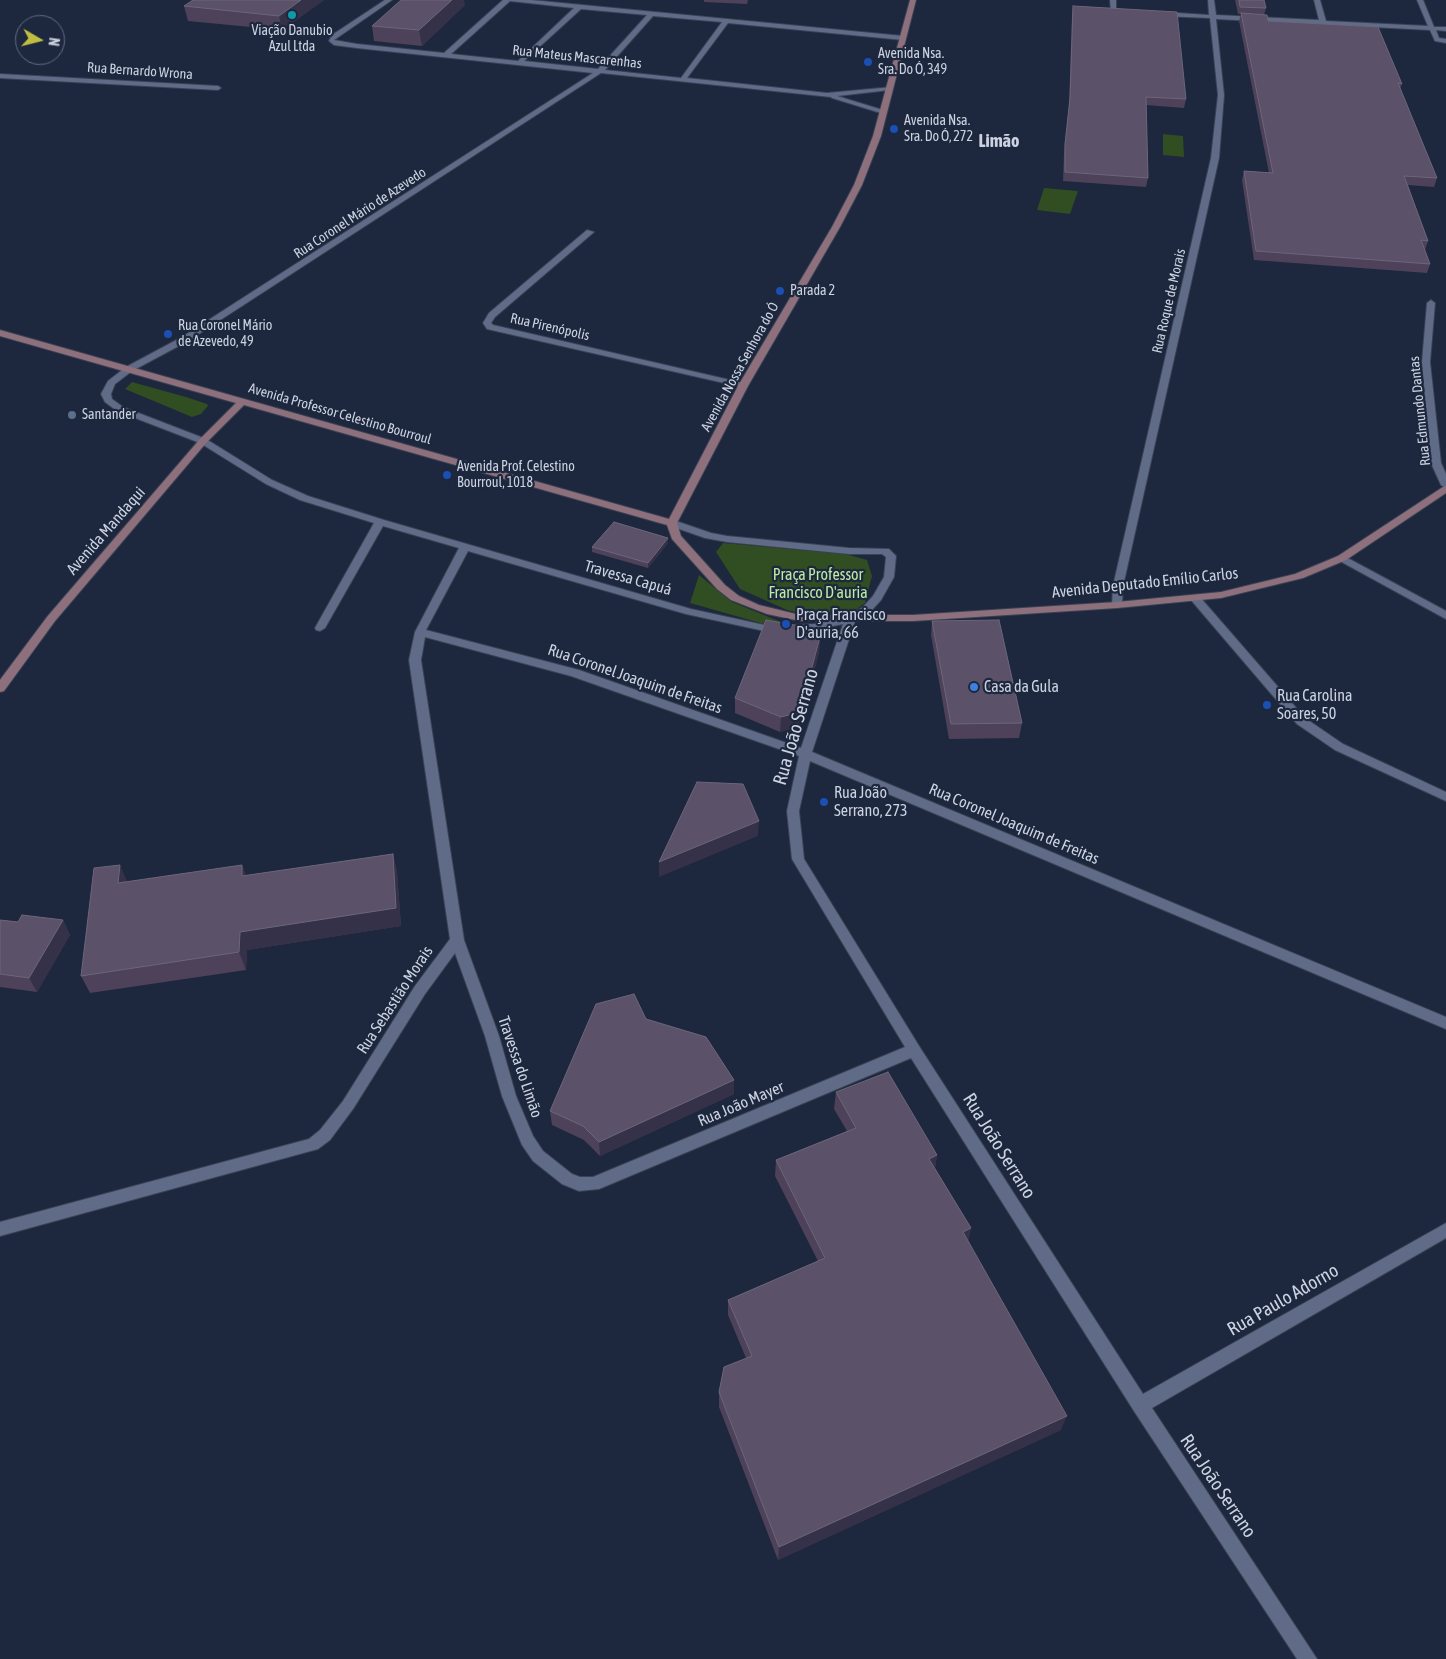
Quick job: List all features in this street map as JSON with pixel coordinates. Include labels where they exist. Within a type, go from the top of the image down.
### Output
[{"type":"main road","name":"Avenida Nossa Senhora do Ó","points":[[672,523],[743,386],[836,227],[858,185],[877,136],[913,0]]},
{"type":"main road","name":"Avenida Professor Celestino Bourroul","points":[[0,333],[672,523]]},
{"type":"main road","name":"Avenida Mandaqui","points":[[0,688],[51,619],[203,441],[243,401]]},
{"type":"main road","name":"Avenida Deputado Emílio Carlos","points":[[850,619],[913,618],[1117,605],[1195,598],[1254,588],[1299,576],[1342,558],[1446,489]]},
{"type":"main road","points":[[672,523],[676,537],[721,587],[735,598],[787,616],[850,619]]},
{"type":"street","name":"Rua Mateus Mascarenhas","points":[[389,0],[334,36],[331,40],[341,44],[445,56],[827,95],[884,112]]},
{"type":"street","points":[[445,56],[507,0]]},
{"type":"street","points":[[512,0],[903,38]]},
{"type":"street","points":[[1113,0],[1113,11],[1133,12]]},
{"type":"street","name":"Rua Roque de Morais","points":[[1117,605],[1120,576],[1215,158],[1221,95],[1211,0]]},
{"type":"street","points":[[1317,0],[1323,23]]},
{"type":"street","points":[[1420,0],[1437,40],[1446,41]]},
{"type":"street","points":[[519,63],[579,7]]},
{"type":"street","points":[[1153,13],[1446,29]]},
{"type":"street","name":"Rua Coronel Mário de Azevedo","points":[[203,441],[127,412],[108,400],[106,394],[111,383],[129,369],[185,339],[411,196],[600,71],[651,14]]},
{"type":"street","points":[[683,80],[726,21]]},
{"type":"street","name":"Rua Bernardo Wrona","points":[[0,76],[218,88]]},
{"type":"street","name":"Rua Mateus Mascarenhas","points":[[827,95],[890,88]]},
{"type":"street","name":"Rua Pirenópolis","points":[[590,232],[492,315],[487,323],[490,327],[743,386]]},
{"type":"street","name":"Rua Edmundo Dantas","points":[[1431,303],[1426,362],[1436,463],[1446,485]]},
{"type":"street","name":"Travessa Capuá","points":[[203,441],[269,482],[304,498],[690,612],[760,627],[790,630],[850,619]]},
{"type":"street","points":[[320,628],[380,522]]},
{"type":"street","points":[[672,523],[709,536],[727,539],[849,551],[885,552],[889,554],[889,577],[877,598],[867,609],[850,619]]},
{"type":"street","name":"Rua Sebastião Morais","points":[[0,1229],[313,1144],[325,1135],[348,1105],[420,990],[457,940],[415,660],[420,632],[465,547]]},
{"type":"street","points":[[1342,558],[1446,616]]},
{"type":"street","points":[[1195,598],[1301,722],[1339,747],[1446,797]]},
{"type":"street","name":"Rua João Serrano","points":[[850,619],[805,754],[794,811],[798,859],[914,1050],[1140,1405],[1308,1659]]},
{"type":"street","name":"Rua Coronel Joaquim de Freitas","points":[[420,632],[575,673],[805,754],[1446,1022]]},
{"type":"street","name":"Travessa do Limão","points":[[457,940],[492,1036],[509,1096],[526,1140],[538,1156],[567,1179],[579,1184]]},
{"type":"street","name":"Rua João Mayer","points":[[579,1184],[594,1184],[914,1050]]},
{"type":"street","name":"Rua Paulo Adorno","points":[[1140,1405],[1446,1230]]},
{"type":"green space","points":[[1163,134],[1183,136],[1184,157],[1163,155]]},
{"type":"green space","points":[[1044,188],[1078,191],[1070,214],[1037,210]]},
{"type":"green space","points":[[132,382],[186,397],[208,406],[201,414],[192,417],[125,389]]},
{"type":"green space","name":"Praça Professor Francisco D'auria","points":[[723,543],[846,554],[867,560],[872,576],[865,603],[854,611],[837,616],[813,616],[787,610],[740,589],[716,552]]},
{"type":"green space","name":"Praça Professor Francisco D'auria","points":[[699,575],[732,602],[786,624],[771,626],[690,603]]},
{"type":"building","points":[[193,0],[301,0],[279,16],[184,6]]},
{"type":"building","points":[[401,0],[452,0],[419,30],[372,26]]},
{"type":"building","points":[[1239,0],[1264,0],[1266,8],[1240,7]]},
{"type":"building","points":[[1073,6],[1177,12],[1186,99],[1146,97],[1148,178],[1065,172]]},
{"type":"building","points":[[1241,13],[1267,15],[1268,21],[1378,27],[1402,84],[1398,83],[1437,178],[1404,176],[1428,241],[1421,240],[1430,264],[1256,251],[1244,171],[1273,173]]},
{"type":"building","points":[[614,522],[668,538],[648,563],[592,547]]},
{"type":"building","points":[[766,620],[799,626],[820,637],[800,712],[781,717],[735,698]]},
{"type":"building","name":"Casa da Gula","points":[[999,620],[1022,723],[951,724],[932,621]]},
{"type":"building","points":[[697,782],[743,784],[759,821],[659,862]]},
{"type":"building","points":[[393,854],[396,908],[240,932],[239,952],[81,976],[94,868],[120,865],[118,883],[242,865],[242,876]]},
{"type":"building","points":[[22,915],[63,920],[29,978],[0,974],[0,920],[18,922]]},
{"type":"building","points":[[634,994],[646,1019],[706,1037],[734,1080],[599,1142],[583,1126],[550,1111],[596,1004]]},
{"type":"building","points":[[888,1072],[937,1155],[929,1159],[971,1228],[963,1232],[1067,1416],[779,1547],[719,1392],[724,1367],[752,1356],[728,1300],[825,1258],[776,1160],[856,1128],[836,1092]]},
{"type":"place","name":"Viação Danubio Azul Ltda","points":[[292,15]]},
{"type":"place","name":"Avenida Nsa. Sra. Do Ó, 349","points":[[868,62]]},
{"type":"place","name":"Avenida Nsa. Sra. Do Ó, 272","points":[[894,129]]},
{"type":"place","name":"Parada 2","points":[[780,291]]},
{"type":"place","name":"Rua Coronel Mário de Azevedo, 49","points":[[168,334]]},
{"type":"place","name":"Santander","points":[[72,415]]},
{"type":"place","name":"Avenida Prof. Celestino Bourroul, 1018","points":[[447,475]]},
{"type":"place","name":"Praça Francisco D'auria, 66","points":[[786,624]]},
{"type":"place","name":"Casa da Gula","points":[[974,687]]},
{"type":"place","name":"Rua Carolina Soares, 50","points":[[1267,705]]},
{"type":"place","name":"Rua João Serrano, 273","points":[[824,802]]},
{"type":"district","name":"Limão","points":[[999,141]]}]
